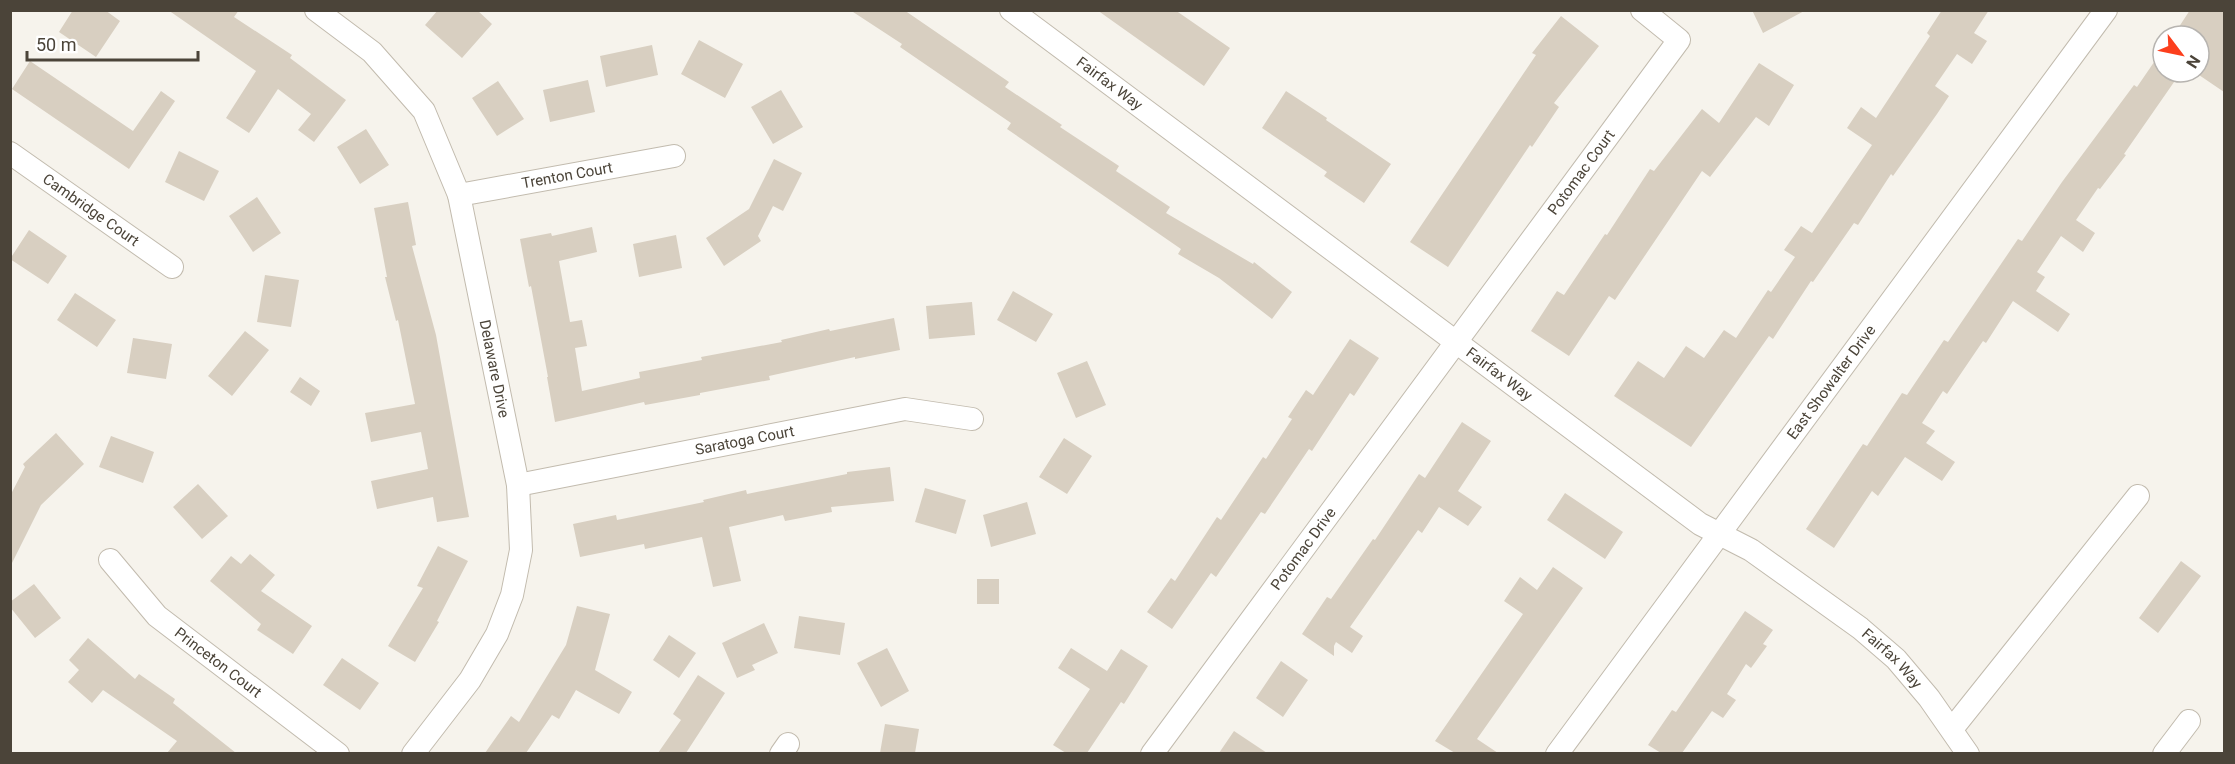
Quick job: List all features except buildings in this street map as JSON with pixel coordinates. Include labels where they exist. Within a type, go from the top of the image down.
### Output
[{"type":"street","name":"Delaware Drive","points":[[316,10],[372,52],[424,111],[459,195],[518,485],[521,550],[512,595],[497,634],[470,680],[413,753]]},
{"type":"street","name":"Fairfax Way","points":[[1011,10],[1455,344],[1700,524],[1751,550],[1860,628],[1896,659],[1952,729],[1968,753]]},
{"type":"street","name":"Potomac Court","points":[[1455,344],[1679,40],[1642,10]]},
{"type":"street","name":"East Showalter Drive","points":[[1557,753],[2106,10]]},
{"type":"street","name":"Cambridge Court","points":[[10,153],[172,267]]},
{"type":"street","name":"Trenton Court","points":[[459,195],[674,156]]},
{"type":"street","name":"Potomac Drive","points":[[1152,753],[1455,344]]},
{"type":"street","name":"Saratoga Court","points":[[518,485],[905,409],[972,419]]},
{"type":"street","points":[[1952,729],[2138,496]]},
{"type":"street","name":"Princeton Court","points":[[110,560],[156,616],[338,753]]},
{"type":"street","points":[[2164,753],[2189,721]]}]
